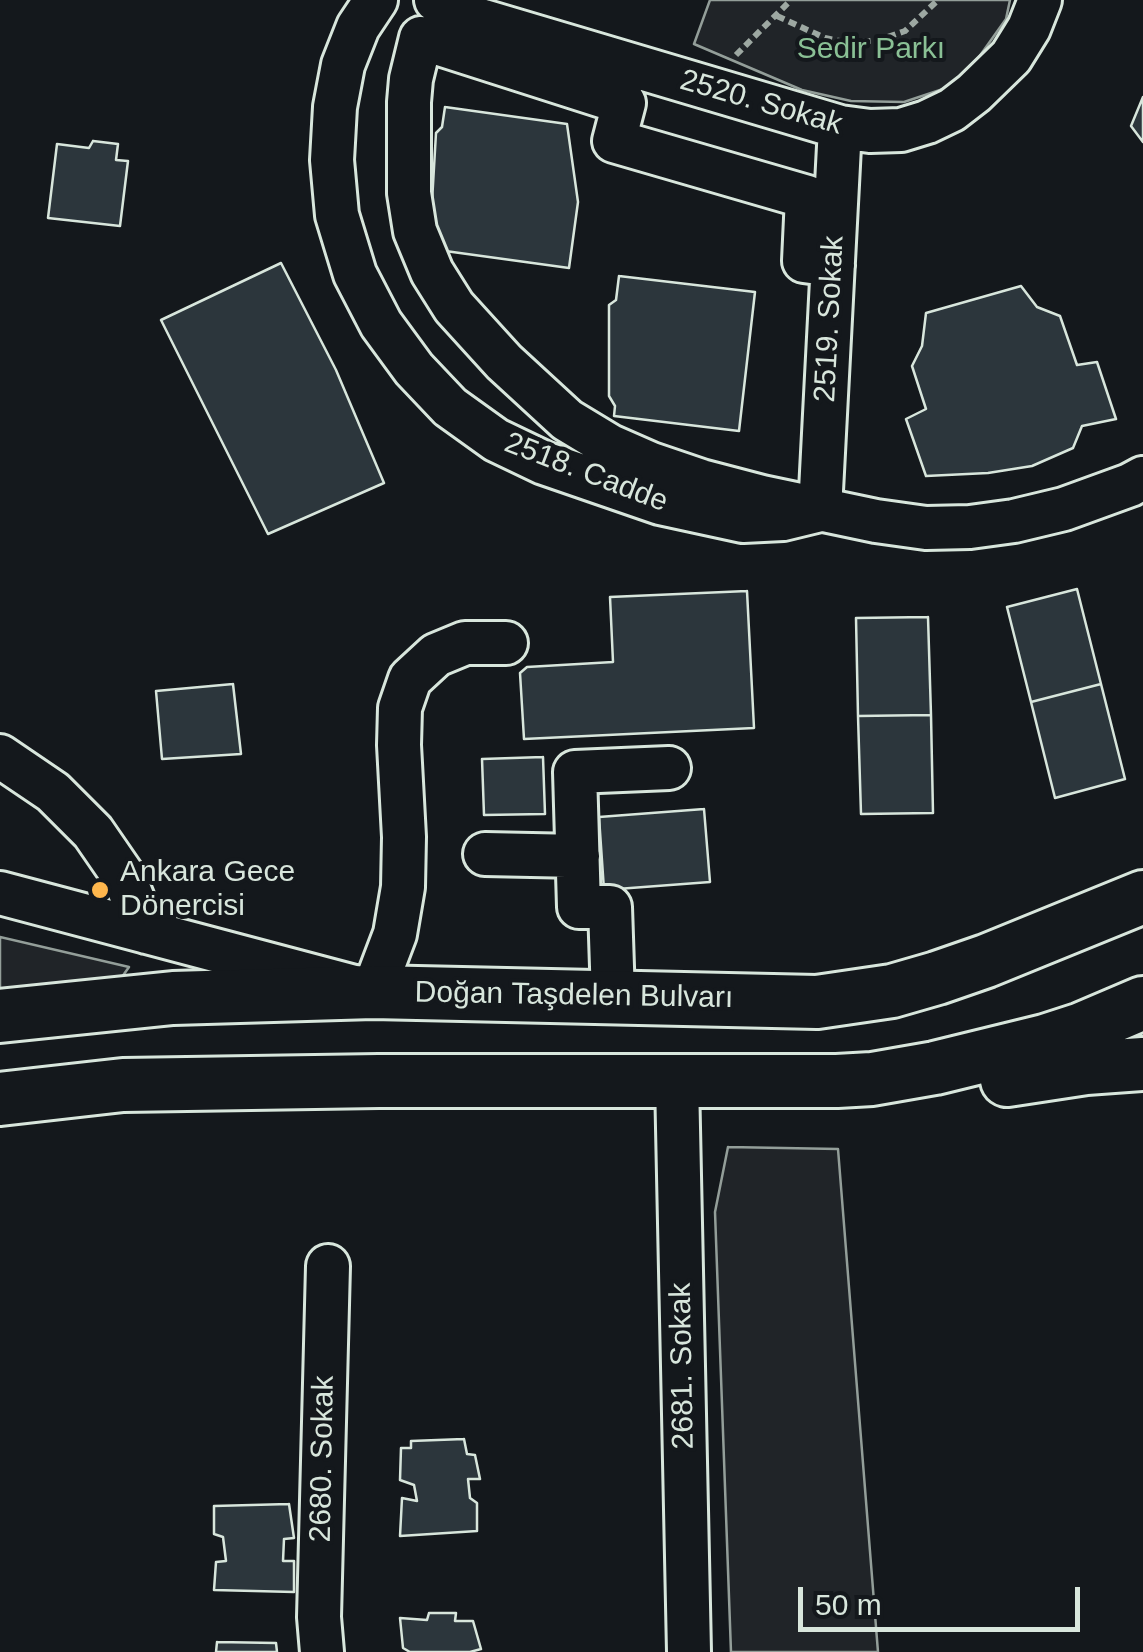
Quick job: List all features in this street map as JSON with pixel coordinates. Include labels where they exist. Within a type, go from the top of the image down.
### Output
[{"type":"main road","name":"Doğan Taşdelen Bulvarı","points":[[373,992],[817,1002],[854,998],[986,961],[1143,897]]},
{"type":"main road","points":[[0,1016],[156,999],[373,992]]},
{"type":"main road","points":[[0,1099],[123,1086],[872,1079],[1008,1051],[1082,1028],[1143,1003]]},
{"type":"main road","points":[[837,1081],[916,1092],[1086,1068],[1143,1064]]},
{"type":"street","name":"2518. Cadde","points":[[376,0],[358,26],[343,65],[334,108],[332,160],[337,215],[355,274],[381,324],[414,369],[450,407],[496,440],[544,463],[660,503],[743,521],[784,519],[820,510]]},
{"type":"street","name":"2520. Sokak","points":[[428,19],[452,11],[840,127],[870,131],[901,130],[952,110],[1011,57],[1040,0]]},
{"type":"street","name":"2518. Cadde","points":[[428,19],[411,79],[409,193],[415,232],[432,272],[462,317],[568,420],[610,446],[701,482],[820,510],[926,528],[970,528],[1014,520],[1064,508],[1143,478]]},
{"type":"street","points":[[428,19],[624,103],[614,142],[807,197],[804,261],[833,265]]},
{"type":"street","name":"2519. Sokak","points":[[820,510],[840,127]]},
{"type":"street","points":[[373,992],[395,934],[403,887],[400,708],[410,679],[436,654],[465,643],[506,642]]},
{"type":"street","points":[[0,756],[53,792],[92,832],[124,877],[146,932]]},
{"type":"street","points":[[613,997],[610,907],[580,907],[575,772],[670,768]]},
{"type":"street","points":[[485,854],[578,856]]},
{"type":"street","name":"Doğan Taşdelen Bulvarı","points":[[7,885],[146,932],[373,992]]},
{"type":"street","name":"2681. Sokak","points":[[677,1080],[688,1652]]},
{"type":"street","name":"2680. Sokak","points":[[322,1652],[319,1618],[328,1266]]},
{"type":"path","points":[[702,87],[791,0]]},
{"type":"path","points":[[777,16],[825,38],[850,43],[879,40],[905,31],[938,0]]},
{"type":"green space","name":"Sedir Parkı","points":[[710,0],[1010,0],[1006,19],[979,57],[949,87],[904,102],[851,101],[802,90],[694,44]]},
{"type":"green space","points":[[0,937],[129,967],[117,984],[0,994]]},
{"type":"green space","points":[[728,1147],[838,1149],[878,1652],[731,1652],[715,1212]]},
{"type":"building","points":[[1143,97],[1143,142],[1131,126]]},
{"type":"building","points":[[445,107],[567,124],[578,202],[569,268],[438,250],[431,219],[436,133],[442,127]]},
{"type":"building","points":[[93,141],[118,144],[116,160],[128,161],[120,226],[48,218],[57,144],[89,148]]},
{"type":"building","points":[[281,263],[336,370],[384,483],[268,534],[161,320]]},
{"type":"building","points":[[619,276],[755,292],[739,431],[614,416],[615,406],[609,396],[609,305],[616,300]]},
{"type":"building","points":[[1021,286],[1037,307],[1060,316],[1077,365],[1097,362],[1116,419],[1082,426],[1073,448],[1032,466],[926,476],[906,419],[926,409],[912,366],[922,346],[926,313]]},
{"type":"building","points":[[1077,589],[1101,684],[1031,702],[1007,607]]},
{"type":"building","points":[[747,591],[754,728],[524,739],[520,673],[527,667],[613,662],[610,597]]},
{"type":"building","points":[[928,617],[931,715],[858,716],[856,618]]},
{"type":"building","points":[[233,684],[241,754],[162,759],[156,691]]},
{"type":"building","points":[[1101,684],[1125,779],[1055,798],[1031,702]]},
{"type":"building","points":[[931,715],[933,813],[861,814],[858,716]]},
{"type":"building","points":[[543,757],[545,814],[484,815],[482,759]]},
{"type":"building","points":[[704,809],[710,882],[604,890],[599,817]]},
{"type":"building","points":[[464,1439],[467,1454],[475,1455],[480,1479],[468,1479],[470,1498],[477,1503],[477,1531],[400,1536],[402,1498],[417,1501],[414,1485],[400,1480],[401,1448],[411,1448],[411,1441]]},
{"type":"building","points":[[289,1504],[294,1538],[284,1539],[283,1561],[294,1561],[294,1592],[214,1590],[216,1562],[226,1561],[223,1537],[214,1534],[214,1506]]},
{"type":"building","points":[[429,1613],[456,1613],[455,1621],[473,1621],[481,1649],[410,1652],[403,1648],[400,1618],[427,1620]]},
{"type":"building","points":[[217,1642],[276,1643],[277,1652],[216,1652]]},
{"type":"place","name":"Ankara Gece Dönercisi","points":[[100,890]]}]
